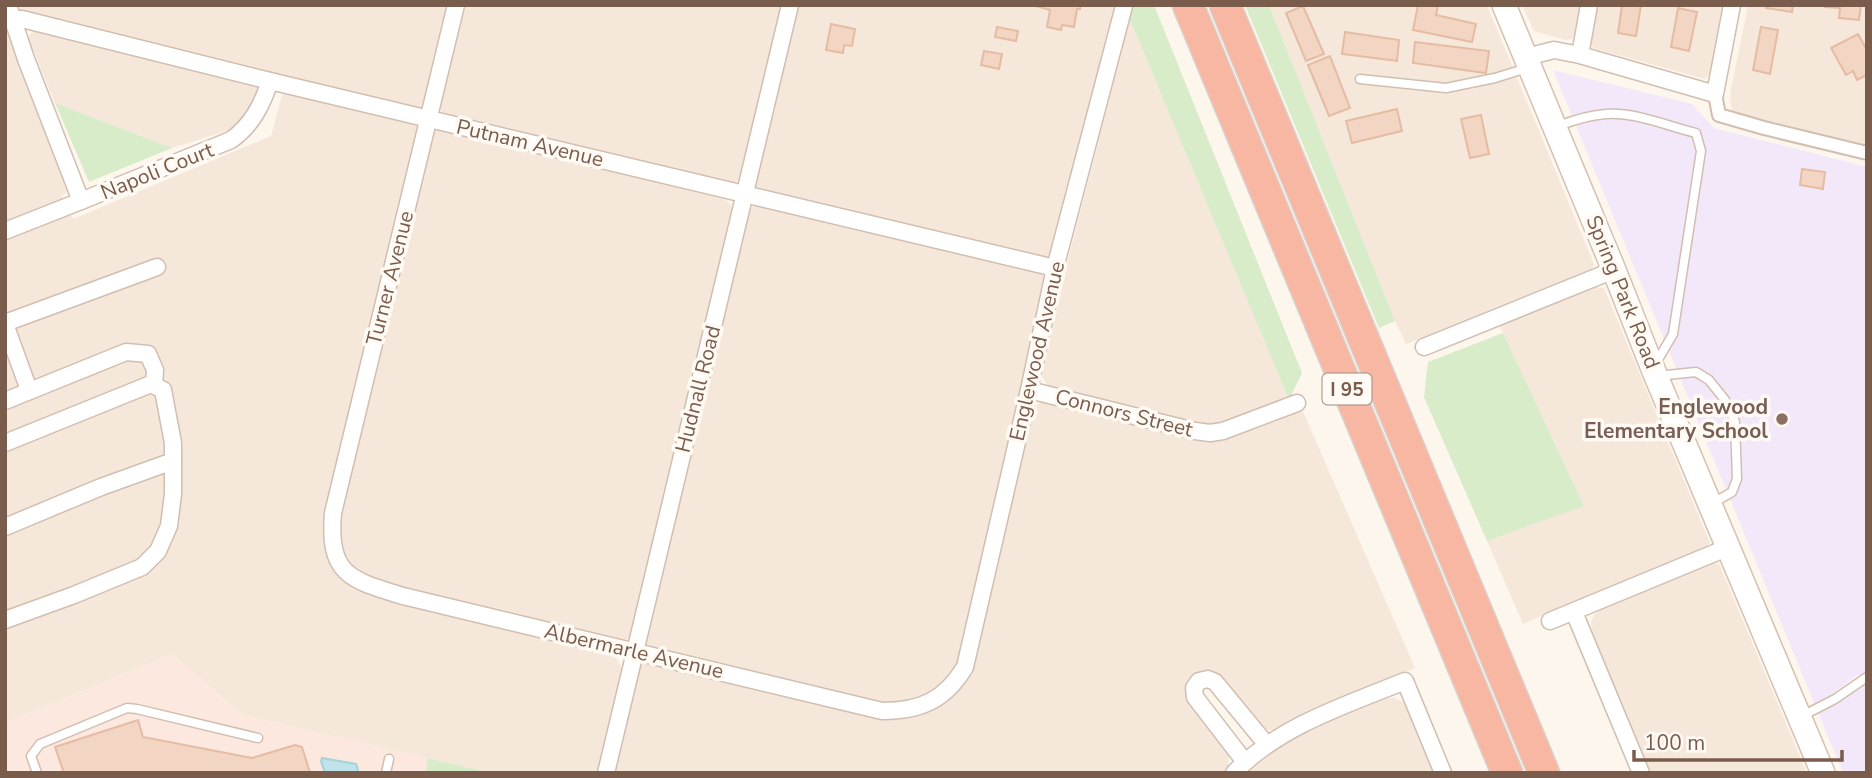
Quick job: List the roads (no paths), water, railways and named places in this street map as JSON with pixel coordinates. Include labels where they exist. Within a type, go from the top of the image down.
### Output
[{"type":"highway","name":"I 95","points":[[1188,5],[1507,773]]},
{"type":"highway","name":"I 95","points":[[1225,5],[1544,773]]},
{"type":"main road","name":"Spring Park Road","points":[[1504,5],[1823,773]]},
{"type":"street","name":"Turner Avenue","points":[[334,552],[334,513],[456,5]]},
{"type":"street","name":"Hudnall Road","points":[[606,773],[790,5]]},
{"type":"street","points":[[1580,55],[1589,5]]},
{"type":"street","points":[[1732,5],[1715,93],[1719,115],[1867,153]]},
{"type":"street","name":"Englewood Avenue","points":[[945,692],[965,667],[1055,268],[1124,6]]},
{"type":"street","name":"Putnam Avenue","points":[[8,14],[270,81],[1055,268]]},
{"type":"street","name":"Napoli Court","points":[[8,14],[81,201],[231,140],[257,113],[270,81]]},
{"type":"street","points":[[1528,62],[1553,50],[1715,93]]},
{"type":"street","points":[[5,232],[81,201]]},
{"type":"street","points":[[29,390],[5,324],[156,267]]},
{"type":"street","points":[[1424,347],[1614,270]]},
{"type":"street","points":[[5,401],[126,352],[148,354],[155,370],[154,385]]},
{"type":"street","points":[[5,443],[150,384],[163,390],[173,443],[173,494],[169,526],[163,544],[148,562],[142,567],[74,595],[5,620]]},
{"type":"street","name":"Connors Street","points":[[1029,390],[1195,431],[1210,432],[1223,431],[1297,403]]},
{"type":"street","points":[[5,527],[101,487],[173,461]]},
{"type":"street","points":[[1550,621],[1729,547]]},
{"type":"street","name":"Albermarle Avenue","points":[[334,552],[349,576],[362,584],[402,596],[882,711],[918,707],[935,700],[945,692]]},
{"type":"street","points":[[1574,612],[1642,773]]},
{"type":"street","points":[[1267,745],[1215,682],[1208,679],[1199,681],[1194,688],[1195,697],[1240,767],[1267,745],[1318,717],[1405,681],[1443,773]]},
{"type":"lane","points":[[1360,79],[1446,88],[1495,78],[1528,62]]},
{"type":"lane","points":[[1556,127],[1586,116],[1608,113],[1632,116],[1696,134],[1701,151],[1673,334],[1655,372],[1696,372],[1709,380],[1726,400],[1735,422],[1737,479],[1732,492],[1711,504]]},
{"type":"lane","points":[[1800,717],[1835,699],[1867,677]]},
{"type":"lane","points":[[37,773],[31,756],[40,744],[127,708],[258,738]]},
{"type":"lane","points":[[386,773],[389,759]]},
{"type":"water","points":[[322,758],[356,764],[357,773],[325,773]]},
{"type":"place","name":"Englewood Elementary School","points":[[1782,419]]}]
